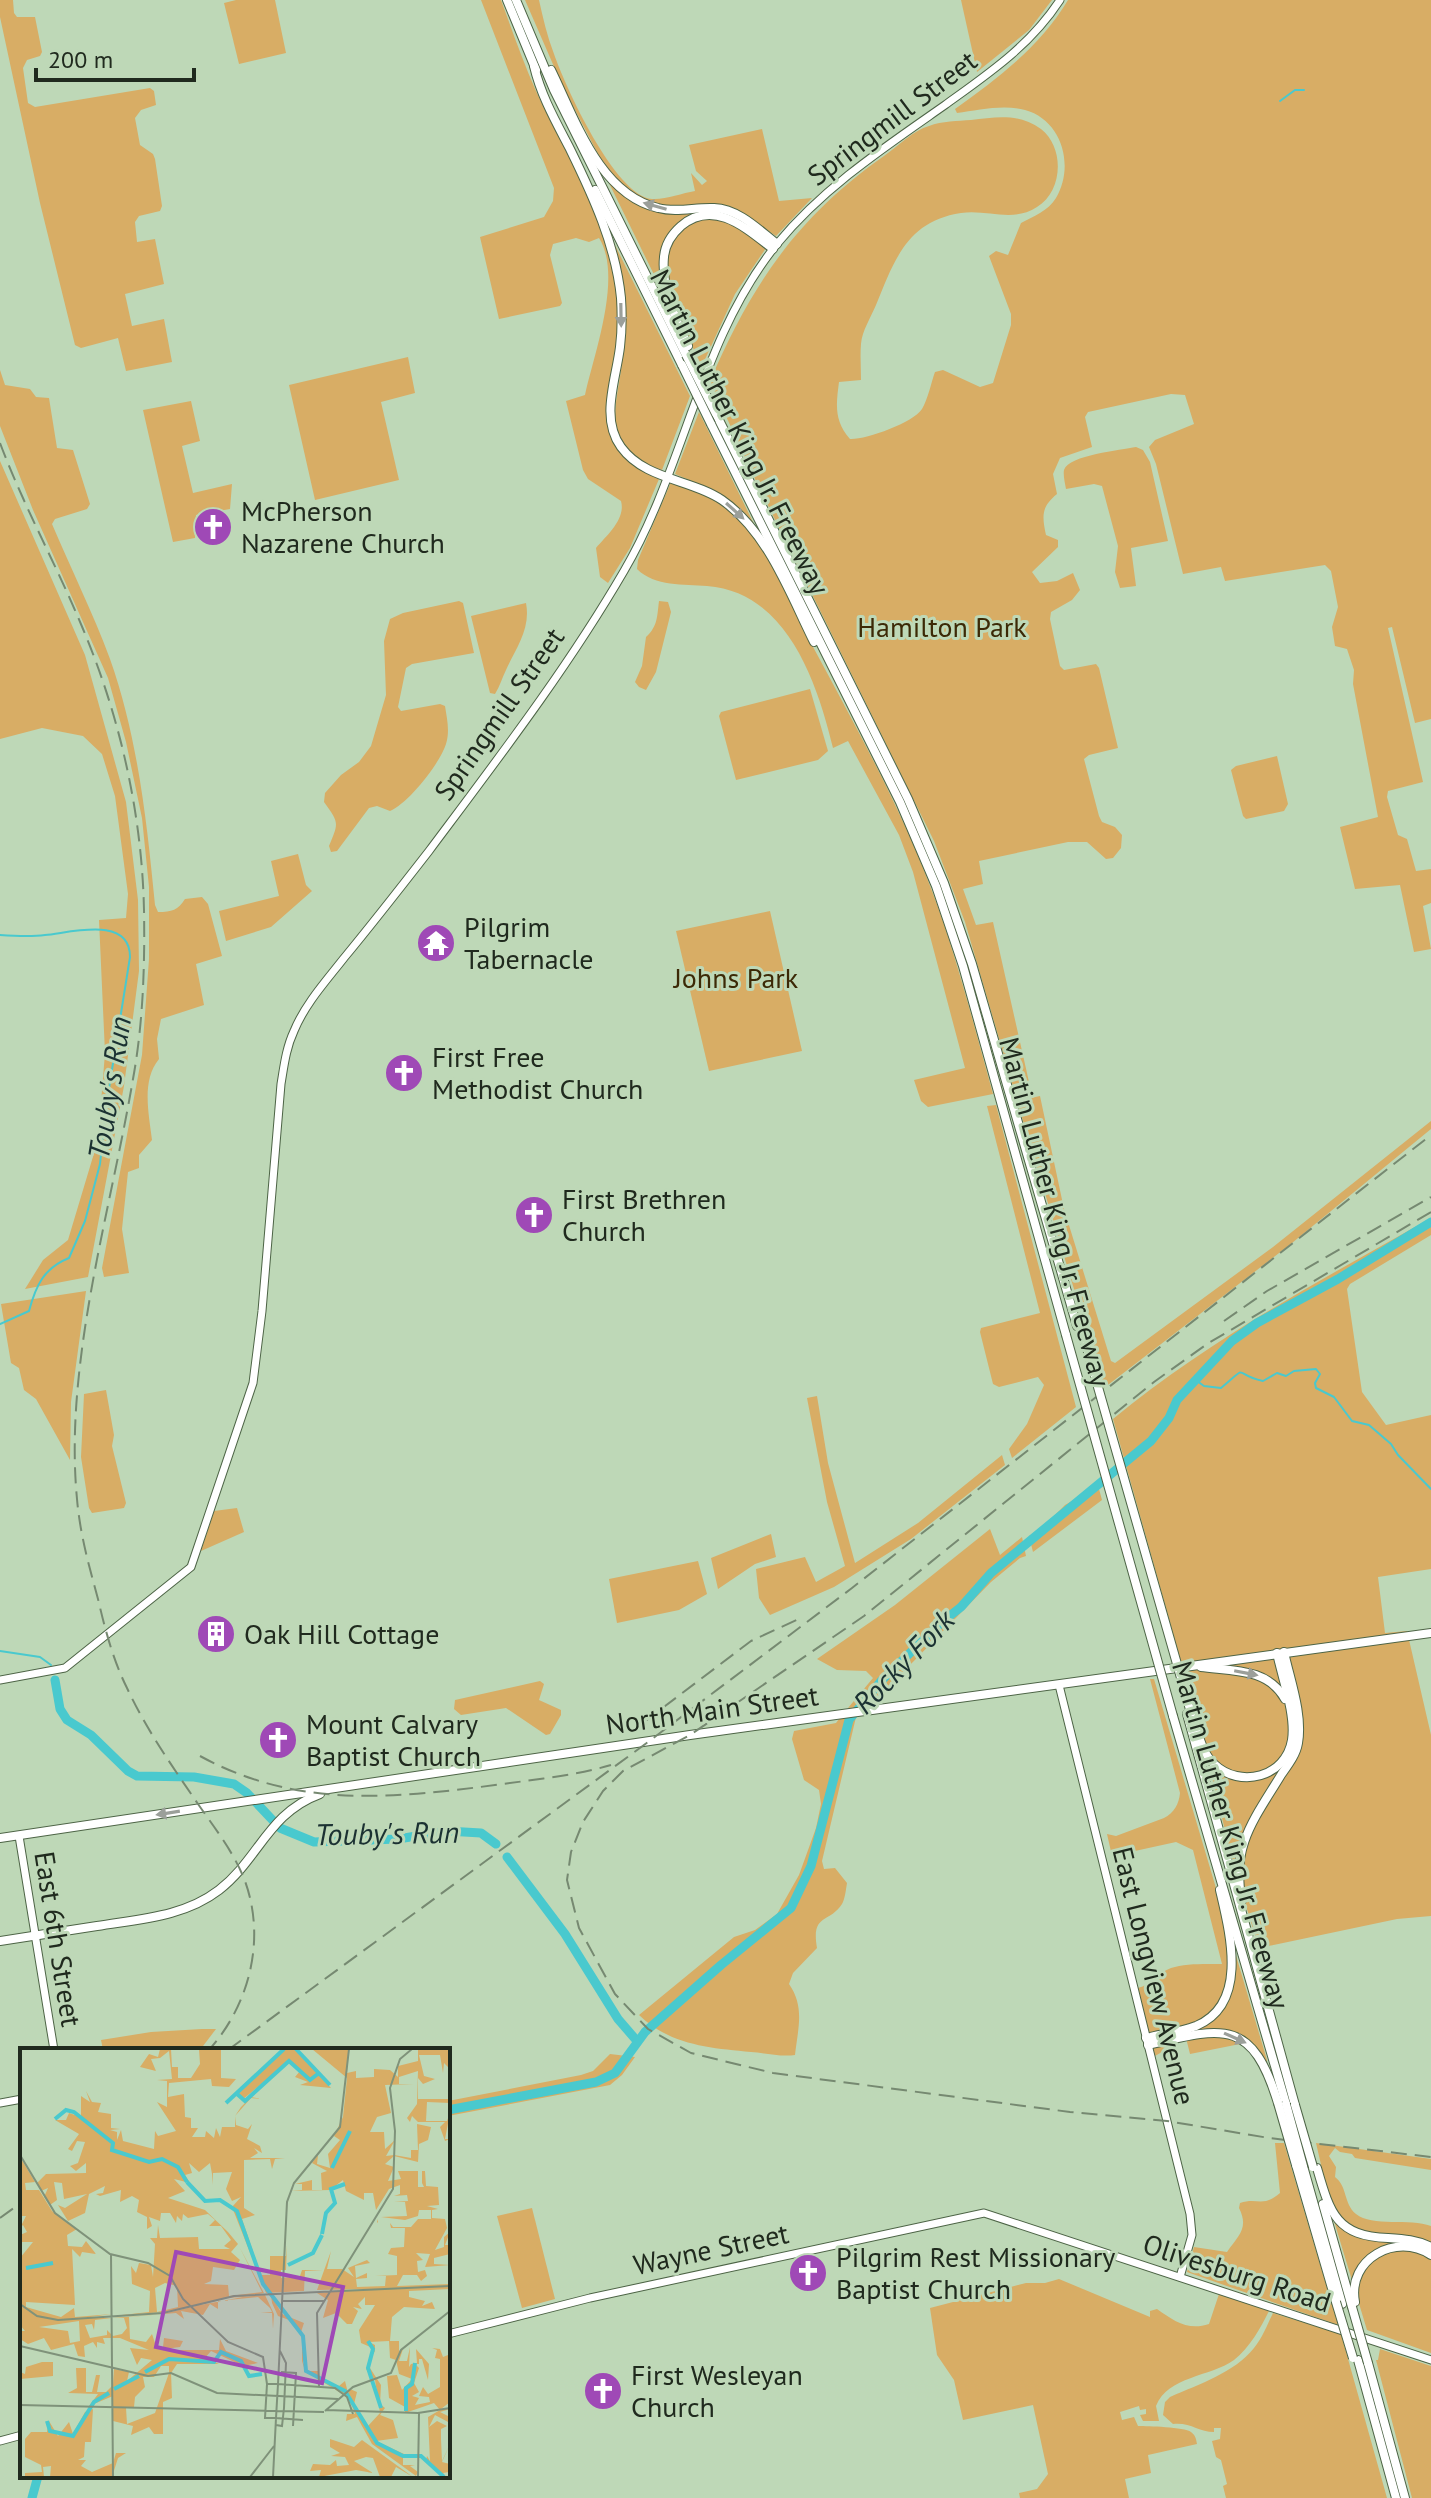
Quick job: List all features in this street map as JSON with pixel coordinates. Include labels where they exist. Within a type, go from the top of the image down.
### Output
[{"type":"highway","name":"Martin Luther King Jr. Freeway","points":[[507,0],[534,66],[918,841],[943,904],[998,1072]]},
{"type":"highway","name":"Martin Luther King Jr. Freeway","points":[[518,0],[554,90],[688,352],[930,848],[958,921],[1012,1123],[1064,1337],[1171,1716],[1290,2104],[1347,2305],[1370,2364],[1374,2400],[1396,2498]]},
{"type":"highway","points":[[518,0],[583,134],[602,167],[618,186],[633,198],[659,209],[714,208],[730,211],[775,247]]},
{"type":"highway","points":[[534,66],[539,88],[593,198],[617,274],[622,328],[610,409],[616,438],[629,456],[643,466],[711,493],[729,505],[752,528],[878,758]]},
{"type":"highway","points":[[688,352],[665,277],[664,258],[671,237],[691,219],[715,215],[736,221],[775,247]]},
{"type":"highway","name":"Martin Luther King Jr. Freeway","points":[[1012,1123],[1078,1325],[1189,1714],[1290,2086],[1290,2104]]},
{"type":"highway","name":"North Main Street","points":[[0,1838],[844,1714],[1431,1633]]},
{"type":"highway","points":[[1189,1714],[1210,1761],[1227,1773],[1250,1778],[1271,1771],[1287,1754],[1293,1731],[1281,1652]]},
{"type":"highway","points":[[1274,2032],[1273,2013],[1241,1896],[1238,1869],[1247,1832],[1291,1759],[1298,1740],[1297,1716],[1281,1652]]},
{"type":"highway","points":[[1189,1666],[1260,1676],[1277,1688],[1289,1706]]},
{"type":"highway","points":[[1147,2041],[1203,2022],[1221,2006],[1231,1980],[1230,1944],[1220,1889],[1171,1716]]},
{"type":"highway","points":[[0,1941],[162,1916],[192,1907],[216,1893],[233,1877],[279,1820],[302,1801],[335,1788]]},
{"type":"highway","points":[[1147,2041],[1204,2032],[1225,2033],[1238,2037],[1261,2057],[1290,2104],[1347,2305]]},
{"type":"highway","points":[[1307,2166],[1329,2208],[1347,2229],[1371,2237],[1412,2240],[1431,2247]]},
{"type":"highway","points":[[1347,2305],[1354,2296],[1360,2270],[1373,2255],[1389,2247],[1402,2246],[1415,2247],[1431,2255]]},
{"type":"highway","name":"Martin Luther King Jr. Freeway","points":[[1347,2305],[1355,2359],[1374,2400],[1405,2498]]},
{"type":"main road","name":"Springmill Street","points":[[0,1680],[53,1672],[70,1666],[191,1567],[252,1387],[262,1311],[281,1084],[294,1031],[314,996],[393,898],[503,752],[626,568],[724,330],[745,291],[775,247],[806,212],[842,179],[1014,54],[1044,23],[1060,0]]},
{"type":"main road","name":"East Longview Avenue","points":[[1059,1685],[1191,2222],[1191,2241],[1180,2277]]},
{"type":"main road","name":"East 6th Street","points":[[19,1836],[54,2048]]},
{"type":"main road","points":[[0,2103],[20,2099]]},
{"type":"main road","name":"Olivesburg Road","points":[[984,2213],[1431,2360]]},
{"type":"main road","name":"Wayne Street","points":[[450,2333],[590,2298],[984,2213]]},
{"type":"main road","points":[[0,2441],[20,2436]]},
{"type":"green space","points":[[0,0],[13,0],[17,17],[35,17],[42,52],[40,56],[27,60],[23,68],[28,103],[35,107],[150,88],[154,91],[156,105],[141,110],[135,118],[140,145],[155,159],[162,206],[160,211],[139,216],[135,222],[137,242],[155,239],[164,284],[125,294],[132,326],[164,319],[172,362],[126,371],[118,338],[81,348],[75,345],[40,203],[0,17]]},
{"type":"green space","points":[[275,0],[286,53],[239,64],[224,3]]},
{"type":"green space","points":[[481,0],[501,0],[536,91],[594,209],[611,258],[618,321],[608,402],[609,431],[623,456],[659,479],[630,548],[608,583],[600,577],[596,548],[618,520],[621,501],[588,479],[583,470],[566,401],[585,395],[604,315],[608,273],[606,254],[599,238],[589,242],[576,238],[553,244],[550,255],[562,303],[560,306],[499,319],[480,237],[544,217],[553,201],[554,188]]},
{"type":"green space","points":[[525,0],[539,0],[552,47],[580,113],[608,160],[638,193],[657,199],[695,191],[691,173],[702,185],[707,181],[696,171],[689,145],[762,129],[779,201],[812,198],[776,236],[735,209],[716,204],[686,208],[660,206],[638,197],[617,181],[598,154],[562,85]]},
{"type":"green space","points":[[961,0],[1052,0],[1029,30],[977,72]]},
{"type":"green space","name":"Hamilton Park","points":[[1068,0],[1431,0],[1431,719],[1415,723],[1392,627],[1388,628],[1423,782],[1388,791],[1387,797],[1398,835],[1407,839],[1416,871],[1431,869],[1431,903],[1423,906],[1431,949],[1414,952],[1400,885],[1355,889],[1340,827],[1378,817],[1353,684],[1354,670],[1347,649],[1335,646],[1332,627],[1338,607],[1331,571],[1325,565],[1225,581],[1221,567],[1183,574],[1149,447],[1155,440],[1194,424],[1185,395],[1171,394],[1088,412],[1085,417],[1092,447],[1060,458],[1053,474],[1057,494],[1044,512],[1046,535],[1058,540],[1058,547],[1032,572],[1040,583],[1057,581],[1073,573],[1080,590],[1072,600],[1051,612],[1050,619],[1060,666],[1064,670],[1096,664],[1099,668],[1118,748],[1084,759],[1099,816],[1102,822],[1115,827],[1122,835],[1121,848],[1113,858],[1106,859],[1087,842],[1068,842],[979,861],[983,884],[963,889],[976,925],[993,922],[1029,1082],[1027,1088],[1014,1090],[965,922],[934,841],[751,471],[710,381],[743,314],[780,255],[826,203],[853,179],[923,128],[945,122],[1007,117],[1033,124],[1049,137],[1058,169],[1052,191],[1046,200],[1028,212],[1009,215],[961,213],[943,217],[915,234],[889,273],[865,329],[861,344],[861,380],[839,382],[839,419],[850,439],[866,437],[899,425],[922,409],[935,372],[943,370],[980,387],[993,383],[1011,325],[1011,314],[989,256],[996,251],[1008,255],[1021,223],[1053,203],[1062,185],[1064,159],[1056,134],[1038,115],[1008,108],[957,113],[955,109],[1031,47]]},
{"type":"green space","points":[[607,179],[626,196],[647,207],[670,213],[695,212],[666,238],[666,299]]},
{"type":"green space","points":[[708,218],[732,224],[766,248],[735,294],[702,366],[675,305],[668,261],[672,242],[685,227]]},
{"type":"green space","points":[[611,237],[690,396],[662,470],[639,459],[625,447],[617,432],[616,399],[623,341]]},
{"type":"green space","points":[[408,357],[415,393],[381,402],[399,480],[315,500],[289,385]]},
{"type":"green space","points":[[0,370],[5,385],[30,389],[36,397],[49,398],[57,448],[73,450],[90,504],[87,509],[55,519],[52,524],[120,689],[140,781],[155,905],[158,912],[167,912],[177,908],[185,899],[202,897],[208,904],[222,956],[196,964],[204,1005],[161,1019],[157,1039],[159,1059],[148,1087],[152,1140],[139,1155],[139,1168],[128,1172],[122,1229],[129,1273],[104,1277],[102,1268],[142,1055],[149,959],[149,887],[142,818],[108,678],[33,510],[0,426]]},
{"type":"green space","points":[[191,401],[200,441],[182,446],[193,493],[232,484],[230,509],[196,515],[195,538],[173,542],[143,410]]},
{"type":"green space","points":[[699,412],[754,527],[708,488],[675,474]]},
{"type":"green space","points":[[1136,447],[1143,450],[1150,462],[1168,541],[1131,548],[1136,586],[1120,588],[1115,572],[1118,546],[1102,486],[1094,484],[1066,489],[1064,470],[1075,460]]},
{"type":"green space","points":[[0,461],[85,655],[126,802],[138,900],[139,971],[124,1086],[88,1277],[25,1289],[43,1260],[68,1240],[98,1140],[105,1053],[99,920],[126,918],[128,894],[115,796],[102,754],[83,736],[42,728],[0,739]]},
{"type":"green space","points":[[671,482],[707,496],[731,513],[751,533],[780,580],[876,766],[919,859],[949,941],[993,1094],[928,1107],[921,1101],[914,1080],[965,1068],[913,872],[899,835],[848,741],[833,748],[818,696],[794,644],[778,622],[758,605],[735,592],[661,582],[637,569]]},
{"type":"green space","points":[[459,601],[463,603],[474,653],[412,664],[406,668],[398,707],[401,711],[440,704],[445,706],[448,734],[443,752],[423,782],[406,800],[390,811],[377,806],[369,808],[337,851],[331,852],[329,846],[336,823],[324,802],[325,793],[341,775],[359,762],[371,746],[386,695],[384,641],[390,619],[403,613]]},
{"type":"green space","points":[[659,601],[668,602],[671,612],[656,672],[646,690],[635,682],[642,666],[646,637],[656,620]]},
{"type":"green space","points":[[526,603],[522,638],[497,691],[490,693],[471,616]]},
{"type":"green space","points":[[810,689],[828,751],[818,760],[736,780],[719,716],[721,712]]},
{"type":"green space","points":[[1277,756],[1288,804],[1284,811],[1246,819],[1231,770]]},
{"type":"green space","points":[[298,854],[306,885],[312,891],[271,927],[226,941],[219,911],[279,896],[271,861]]},
{"type":"green space","name":"Johns Park","points":[[770,911],[802,1051],[709,1071],[676,931]]},
{"type":"green space","points":[[1040,1096],[1064,1209],[1111,1361],[1115,1363],[1273,1247],[1431,1121],[1431,1129],[1292,1243],[1104,1388],[1017,1101]]},
{"type":"green space","points":[[996,1105],[1076,1407],[1012,1458],[1009,1449],[1027,1424],[1044,1385],[1038,1377],[999,1387],[993,1384],[980,1332],[981,1328],[1040,1313],[987,1106]]},
{"type":"green space","points":[[1431,1218],[1431,1235],[1350,1284],[1347,1289],[1362,1392],[1386,1425],[1431,1415],[1431,1569],[1378,1577],[1385,1633],[1407,1631],[1431,1735],[1431,1916],[1397,1919],[1259,1948],[1113,1419],[1227,1337]]},
{"type":"green space","points":[[86,1291],[71,1402],[70,1460],[36,1399],[24,1390],[19,1368],[11,1363],[1,1304]]},
{"type":"green space","points":[[106,1390],[114,1435],[112,1446],[126,1503],[124,1508],[92,1513],[81,1457],[84,1394]]},
{"type":"green space","points":[[817,1396],[828,1463],[855,1563],[918,1523],[1002,1455],[1005,1465],[911,1539],[834,1587],[770,1615],[759,1598],[756,1569],[805,1557],[816,1582],[845,1566],[827,1502],[807,1398]]},
{"type":"green space","points":[[1093,1489],[1099,1489],[1102,1500],[1033,1552],[1029,1536],[1041,1529],[1065,1505]]},
{"type":"green space","points":[[237,1508],[244,1532],[201,1551],[214,1511]]},
{"type":"green space","points":[[990,1529],[1000,1555],[1022,1537],[1026,1556],[991,1582],[870,1706],[848,1708],[873,1678],[866,1671],[837,1670],[817,1659],[895,1605]]},
{"type":"green space","points":[[771,1534],[776,1557],[755,1564],[718,1589],[711,1558]]},
{"type":"green space","points":[[698,1561],[707,1594],[679,1610],[617,1623],[609,1579]]},
{"type":"green space","points":[[1150,1679],[1154,1679],[1267,2060],[1267,2077],[1256,2057],[1240,2044],[1190,2054],[1186,2038],[1155,2056],[1138,1988],[1177,1966],[1222,1964],[1193,1850],[1176,1842],[1112,1856],[1107,1834],[1116,1836],[1164,1818],[1173,1811],[1180,1793]]},
{"type":"green space","points":[[540,1681],[544,1684],[539,1700],[561,1710],[550,1734],[546,1735],[506,1708],[461,1715],[454,1709],[455,1700]]},
{"type":"green space","points":[[856,1717],[822,1861],[824,1869],[835,1868],[847,1883],[842,1904],[819,1924],[817,1948],[793,1973],[789,1984],[799,2009],[795,2055],[705,2046],[677,2039],[651,2025],[639,2015],[734,1937],[755,1930],[777,1914],[799,1875],[821,1804],[819,1790],[804,1780],[792,1739],[794,1731]]},
{"type":"green space","points":[[216,2029],[202,2048],[103,2048],[101,2040],[151,2032]]},
{"type":"green space","points":[[610,2054],[635,2057],[610,2085],[450,2116],[450,2101],[593,2071]]},
{"type":"green space","points":[[1275,2143],[1284,2143],[1338,2325],[1187,2272],[1194,2247],[1227,2252],[1243,2226],[1240,2203],[1269,2200],[1280,2193]]},
{"type":"green space","points":[[1316,2143],[1431,2159],[1431,2170],[1355,2158],[1335,2148],[1329,2156],[1336,2167],[1335,2177],[1356,2214],[1372,2220],[1431,2226],[1431,2353],[1367,2330],[1334,2221]]},
{"type":"green space","points":[[532,2208],[555,2299],[522,2308],[497,2216]]},
{"type":"green space","points":[[1059,2279],[1150,2317],[1150,2311],[1157,2309],[1175,2321],[1194,2326],[1209,2324],[1219,2294],[1269,2311],[1250,2344],[1234,2360],[1180,2383],[1162,2396],[1156,2406],[1159,2421],[1143,2421],[1140,2415],[1146,2414],[1146,2409],[1140,2410],[1139,2406],[1120,2412],[1122,2420],[1134,2417],[1138,2426],[1187,2430],[1194,2435],[1197,2444],[1148,2455],[1151,2473],[1125,2479],[1129,2498],[1020,2498],[1019,2493],[1037,2489],[1048,2474],[1033,2405],[963,2420],[954,2380],[937,2355],[930,2308],[1026,2283]]},
{"type":"green space","points":[[1273,2313],[1341,2334],[1387,2498],[1226,2498],[1223,2486],[1227,2484],[1212,2441],[1220,2439],[1221,2428],[1209,2432],[1173,2424],[1163,2415],[1165,2402],[1170,2397],[1215,2377],[1246,2357],[1260,2340]]},
{"type":"green space","points":[[1380,2349],[1431,2366],[1431,2498],[1412,2498],[1376,2360]]},
{"type":"waterway","points":[[1280,101],[1295,90],[1304,90]]},
{"type":"waterway","name":"Touby's Run","points":[[0,935],[110,931],[127,944],[130,957],[100,1164],[85,1221],[69,1258],[42,1278],[29,1311],[0,1324]]},
{"type":"waterway","name":"Rocky Fork","points":[[450,2110],[596,2082],[615,2073],[645,2032],[791,1908],[811,1866],[849,1720],[881,1681],[961,1607],[991,1573],[1151,1441],[1169,1418],[1177,1400],[1232,1341],[1257,1323],[1338,1279],[1431,1222]]},
{"type":"waterway","points":[[1197,1381],[1204,1386],[1221,1388],[1241,1372],[1263,1381],[1277,1373],[1286,1376],[1294,1371],[1316,1369],[1320,1374],[1316,1388],[1334,1397],[1352,1421],[1369,1425],[1391,1444],[1431,1489]]},
{"type":"waterway","name":"Touby's Run","points":[[0,1651],[40,1657],[51,1665]]},
{"type":"waterway","name":"Touby's Run","points":[[55,1680],[60,1709],[67,1720],[91,1735],[128,1771],[137,1776],[194,1777],[234,1784],[247,1793],[280,1828],[314,1842],[398,1839],[447,1831],[481,1833],[496,1844]]},
{"type":"waterway","name":"Touby's Run","points":[[507,1857],[565,1934],[618,2019],[637,2041]]},
{"type":"waterway","name":"Rocky Fork","points":[[32,2498],[37,2478]]},
{"type":"railway","points":[[0,443],[96,662],[127,766],[139,838],[144,910],[141,1016],[133,1079],[83,1342],[75,1447],[77,1499],[88,1562],[122,1677],[160,1747],[234,1857],[250,1898],[254,1921],[251,1968],[235,2011],[211,2048]]},
{"type":"railway","points":[[231,2048],[852,1588],[1431,1135]]},
{"type":"railway","points":[[1224,1321],[1267,1291],[1431,1197]]},
{"type":"railway","points":[[1431,1212],[1207,1344],[1154,1382],[864,1616],[690,1735],[623,1771],[603,1791],[583,1822],[571,1852],[567,1880],[579,1928],[615,1994],[648,2029],[691,2053],[773,2073],[1431,2157]]},
{"type":"railway","points":[[644,1722],[751,1641],[803,1617]]},
{"type":"railway","points":[[200,1756],[274,1785],[349,1796],[464,1789],[611,1765]]},
{"type":"railway","points":[[0,2218],[20,2203]]},
{"type":"place","name":"McPherson Nazarene Church","points":[[213,527]]},
{"type":"place","name":"Pilgrim Tabernacle","points":[[436,943]]},
{"type":"place","name":"First Free Methodist Church","points":[[404,1073]]},
{"type":"place","name":"First Brethren Church","points":[[534,1215]]},
{"type":"place","name":"Oak Hill Cottage","points":[[216,1634]]},
{"type":"place","name":"Mount Calvary Baptist Church","points":[[278,1740]]},
{"type":"place","name":"Pilgrim Rest Missionary Baptist Church","points":[[808,2273]]},
{"type":"place","name":"First Wesleyan Church","points":[[603,2391]]}]
